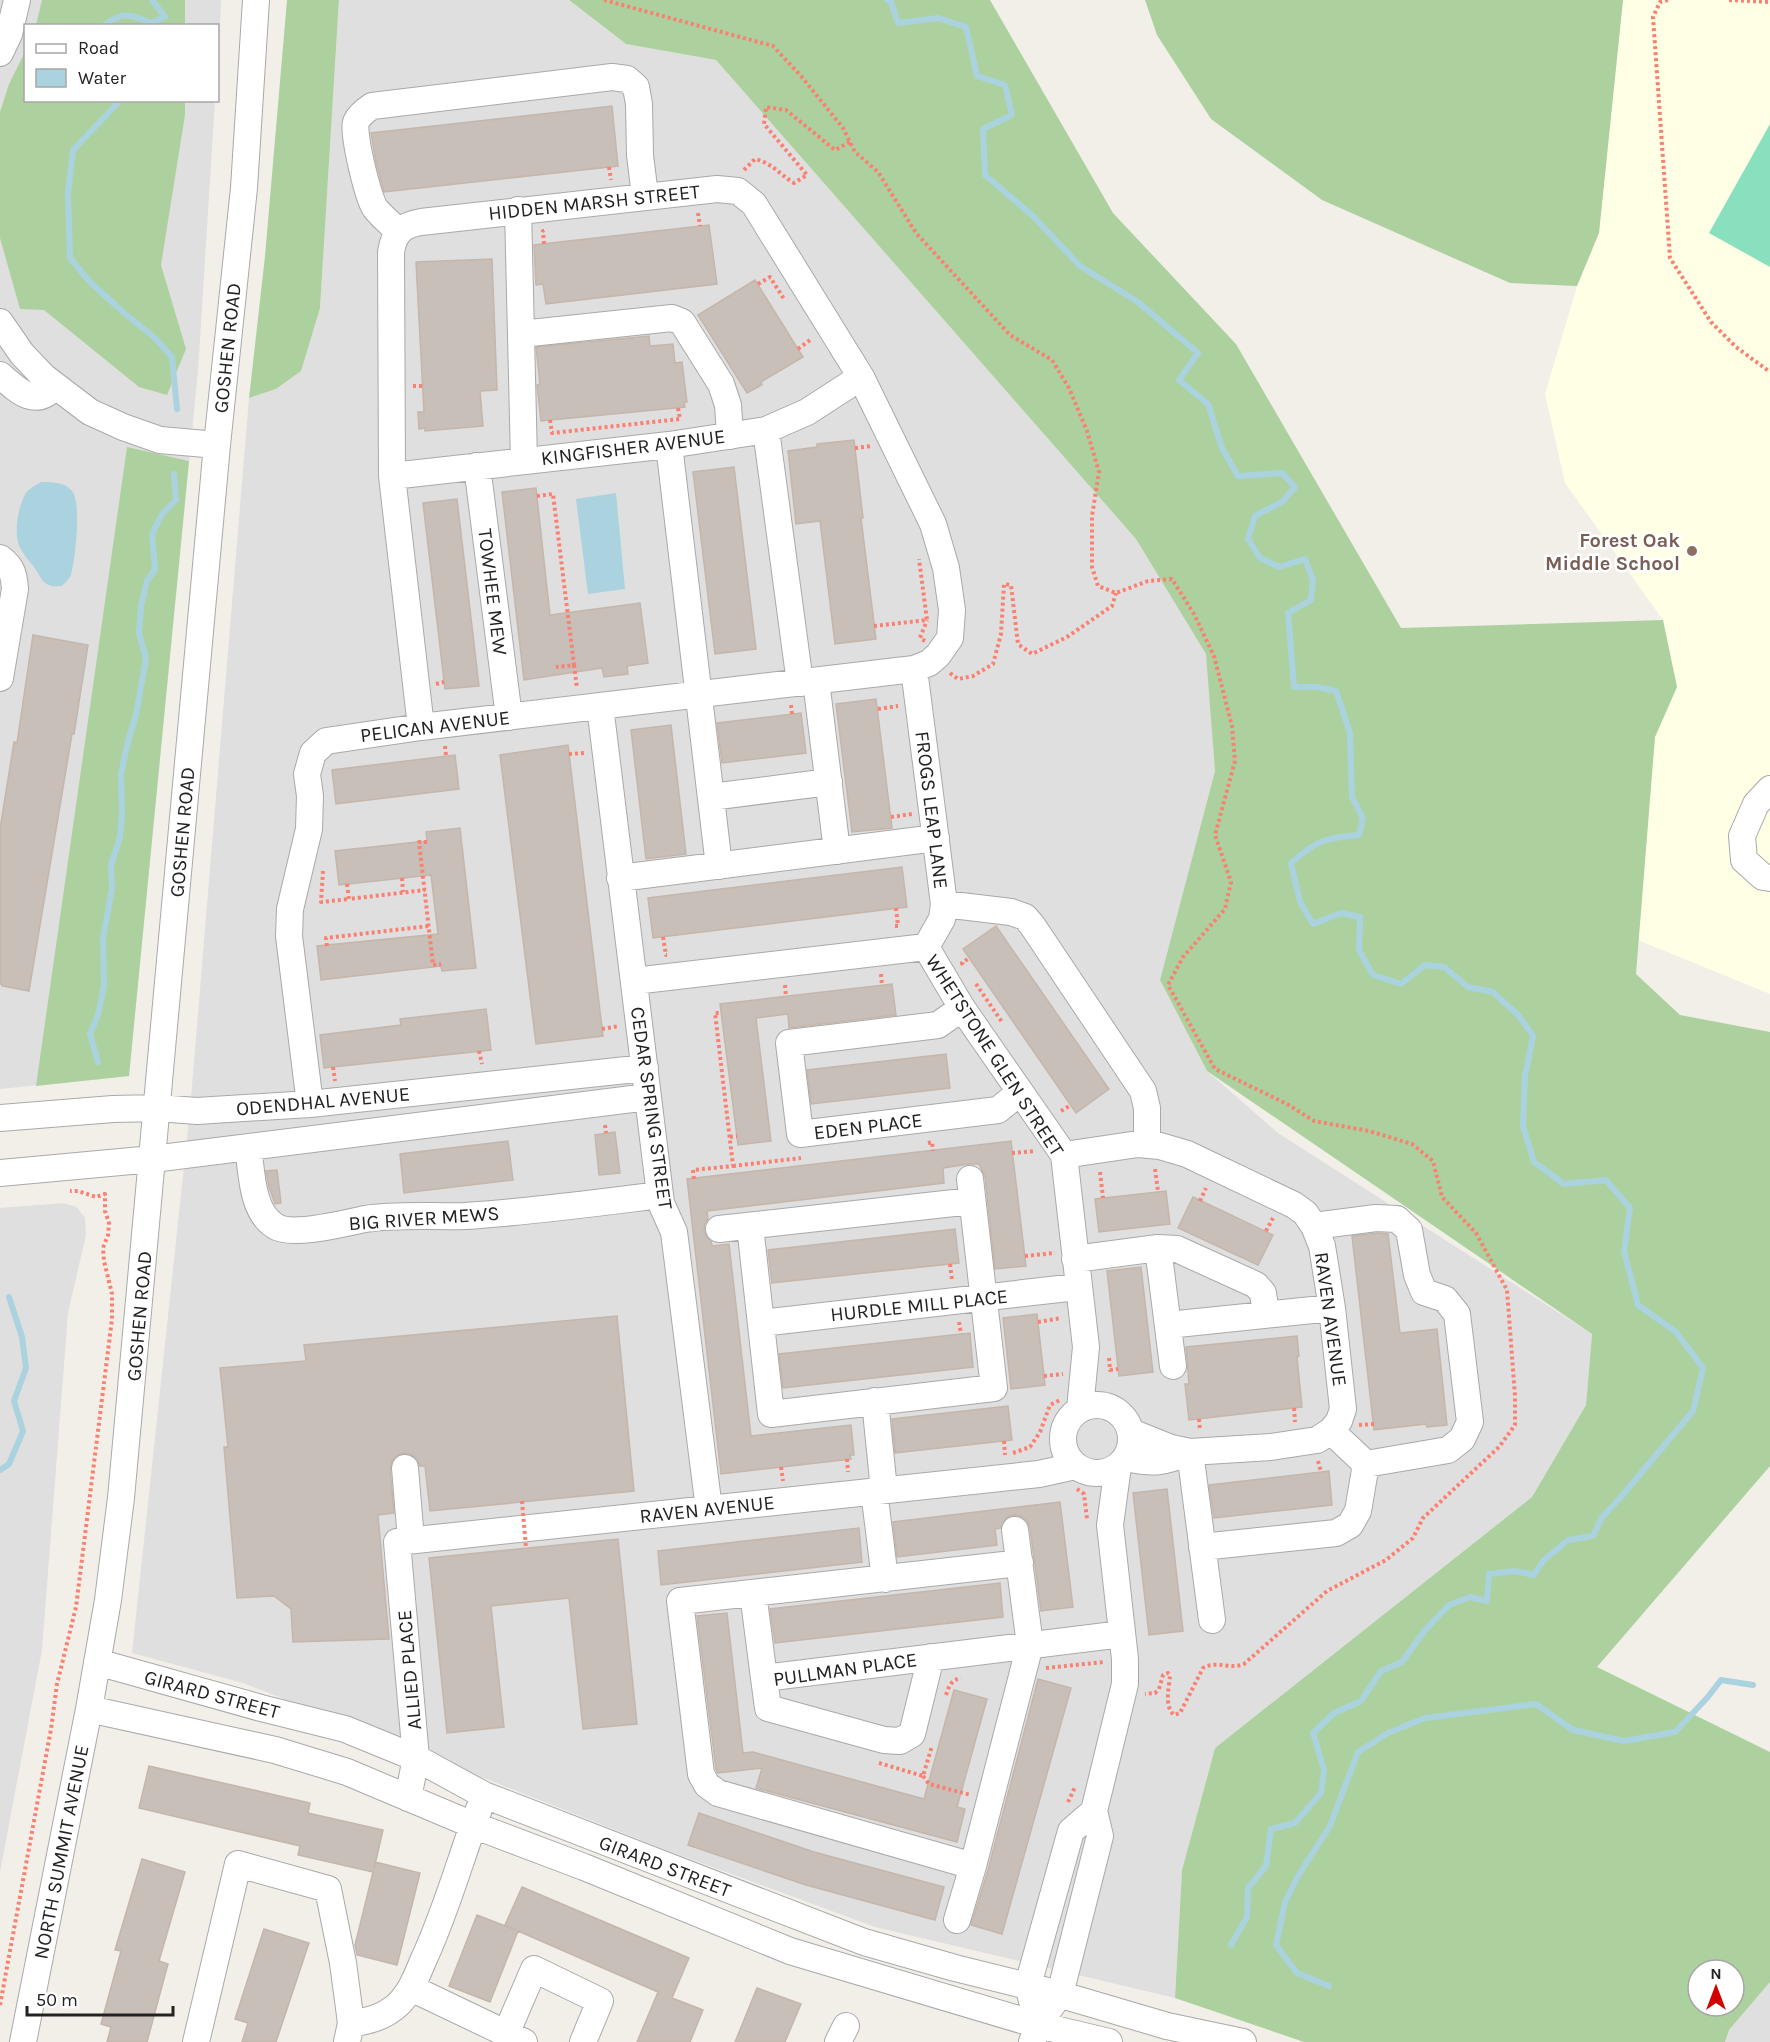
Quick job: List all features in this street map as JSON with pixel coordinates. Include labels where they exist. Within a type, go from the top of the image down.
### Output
[{"type":"street","points":[[0,53],[9,34],[17,0]]},
{"type":"street","name":"GOSHEN ROAD","points":[[97,1662],[122,1498],[217,445],[244,188],[256,0]]},
{"type":"street","points":[[421,727],[392,476],[391,252],[398,231],[374,207],[362,171],[355,123],[363,112],[372,106],[612,77],[627,79],[636,87],[639,104],[640,155],[645,196]]},
{"type":"street","name":"HIDDEN MARSH STREET","points":[[398,231],[408,224],[421,222],[645,196],[717,189],[738,190],[746,196],[754,204],[861,377],[928,513],[946,568],[952,610],[950,638],[929,663],[914,669]]},
{"type":"street","points":[[518,210],[524,460]]},
{"type":"street","points":[[520,334],[672,318],[682,322],[721,384],[728,405],[730,436]]},
{"type":"street","points":[[0,322],[22,354],[54,387],[90,412],[160,440],[217,445]]},
{"type":"street","points":[[0,375],[19,392],[37,398],[47,394],[54,387]]},
{"type":"street","name":"KINGFISHER AVENUE","points":[[392,476],[669,445],[766,430],[807,412],[861,377]]},
{"type":"street","points":[[766,430],[808,682],[829,782],[837,851]]},
{"type":"street","points":[[669,445],[719,866]]},
{"type":"street","name":"TOWHEE MEW","points":[[477,466],[509,717]]},
{"type":"street","points":[[0,558],[10,566],[15,575],[15,589],[0,678]]},
{"type":"street","name":"PELICAN AVENUE","points":[[310,1104],[289,936],[290,909],[309,830],[310,796],[307,774],[313,753],[326,741],[421,727],[914,669]]},
{"type":"street","name":"FROGS LEAP LANE","points":[[914,669],[944,904],[942,919],[926,947]]},
{"type":"street","name":"CEDAR SPRING STREET","points":[[600,706],[660,1195],[674,1232],[709,1509]]},
{"type":"street","points":[[711,797],[829,782]]},
{"type":"street","points":[[1770,791],[1756,804],[1742,836],[1744,860],[1763,877],[1770,878]]},
{"type":"street","points":[[620,878],[936,838]]},
{"type":"street","points":[[944,904],[1011,912],[1024,917],[1032,925],[1143,1091],[1147,1108],[1149,1160]]},
{"type":"street","name":"WHETSTONE GLEN STREET","points":[[634,981],[926,947],[962,1008],[1020,1092],[1052,1156],[1075,1258],[1086,1347],[1080,1409]]},
{"type":"street","name":"EDEN PLACE","points":[[962,1008],[938,1025],[789,1043],[800,1134],[998,1110],[1020,1092]]},
{"type":"street","name":"ODENDHAL AVENUE","points":[[0,1118],[113,1109],[157,1108],[197,1111],[310,1104],[645,1068]]},
{"type":"street","name":"ODENDHAL AVENUE","points":[[153,1159],[648,1097]]},
{"type":"street","name":"RAVEN AVENUE","points":[[1052,1156],[1138,1144],[1149,1160],[1160,1146],[1187,1154],[1294,1204],[1305,1213],[1314,1226],[1324,1255],[1332,1308],[1343,1409],[1340,1421],[1331,1431]]},
{"type":"street","name":"BIG RIVER MEWS","points":[[248,1147],[257,1201],[263,1215],[276,1227],[290,1230],[368,1219],[467,1215],[660,1195]]},
{"type":"street","points":[[0,1173],[153,1159]]},
{"type":"street","points":[[719,1229],[971,1190],[994,1388],[771,1414],[750,1226]]},
{"type":"street","points":[[1314,1226],[1376,1218],[1397,1219],[1409,1230],[1417,1275],[1424,1292],[1445,1299],[1457,1314],[1470,1422],[1462,1439],[1448,1450],[1366,1464]]},
{"type":"street","points":[[1075,1258],[1158,1248],[1177,1248],[1256,1285],[1263,1293],[1266,1314]]},
{"type":"street","points":[[1158,1248],[1173,1366]]},
{"type":"street","name":"HURDLE MILL PLACE","points":[[761,1323],[1077,1287]]},
{"type":"street","points":[[1168,1325],[1332,1308]]},
{"type":"street","name":"WHETSTONE GLEN STREET","points":[[1086,1347],[1113,1408]]},
{"type":"street","points":[[875,1401],[885,1579]]},
{"type":"street","points":[[1035,2033],[1059,1994],[1100,1836],[1094,1811],[1125,1684],[1110,1525],[1122,1462],[1132,1441],[1131,1431],[1121,1414],[1113,1408],[1091,1405],[1071,1416],[1062,1437],[1063,1448],[1068,1458],[1081,1469],[1110,1525]]},
{"type":"street","points":[[1131,1431],[1171,1448],[1190,1452],[1271,1447],[1317,1440],[1331,1431],[1366,1464]]},
{"type":"street","name":"RAVEN AVENUE","points":[[1017,1476],[1043,1458],[1062,1437]]},
{"type":"street","points":[[1081,1469],[1098,1474],[1109,1472],[1122,1462],[1166,1462],[1190,1452]]},
{"type":"street","points":[[1190,1452],[1212,1620]]},
{"type":"street","points":[[1202,1547],[1336,1533],[1350,1525],[1358,1511],[1366,1464]]},
{"type":"street","name":"ALLIED PLACE","points":[[405,1468],[404,1541],[416,1758],[408,1798]]},
{"type":"street","name":"RAVEN AVENUE","points":[[404,1541],[1081,1469]]},
{"type":"street","points":[[957,1920],[1030,1645],[1015,1530]]},
{"type":"street","points":[[973,1866],[718,1793],[706,1785],[700,1774],[680,1601],[1020,1563]]},
{"type":"street","points":[[753,1593],[764,1678]]},
{"type":"street","name":"PULLMAN PLACE","points":[[931,1657],[912,1734],[900,1741],[884,1740],[768,1708],[764,1678],[931,1657],[1122,1634]]},
{"type":"street","name":"NORTH SUMMIT AVENUE","points":[[23,2042],[97,1662]]},
{"type":"street","name":"GIRARD STREET","points":[[97,1662],[345,1729],[416,1758],[484,1795],[864,1942],[955,1968],[1028,1985],[1167,2026],[1243,2042]]},
{"type":"street","name":"GIRARD STREET","points":[[89,1709],[275,1750],[347,1772],[473,1825],[584,1867],[790,1951],[1035,2033],[1109,2042]]},
{"type":"street","points":[[196,2042],[238,1864],[328,1889],[343,1963],[349,2033],[395,2007],[411,1988],[436,1933],[484,1795]]},
{"type":"street","points":[[1035,2033],[1028,1985],[1071,1831],[1094,1811]]},
{"type":"street","points":[[411,1988],[515,2038],[534,1969],[600,2001],[583,2042]]},
{"type":"path","points":[[604,0],[773,46],[801,76],[843,128],[855,152],[878,172],[916,233],[1010,335],[1052,360],[1069,388],[1088,431],[1099,472],[1092,516],[1092,567],[1098,586],[1116,593],[1148,581],[1172,579],[1194,614],[1214,656],[1232,726],[1235,761],[1215,835],[1231,882],[1225,909],[1183,957],[1168,985],[1215,1069],[1287,1104],[1314,1121],[1369,1131],[1412,1144],[1433,1161],[1442,1197],[1476,1233],[1507,1290],[1515,1425],[1499,1447],[1423,1518],[1413,1538],[1386,1560],[1327,1591],[1244,1664],[1237,1667],[1210,1664],[1203,1668],[1180,1713],[1174,1715],[1168,1706],[1170,1676],[1167,1673],[1163,1675],[1159,1689],[1155,1693],[1144,1694]]},
{"type":"path","points":[[1668,0],[1660,2],[1653,17],[1670,258],[1711,322],[1737,347],[1770,372]]},
{"type":"path","points":[[1729,0],[1770,2]]},
{"type":"path","points":[[744,170],[755,159],[768,162],[794,183],[807,175],[764,124],[766,107],[786,110],[835,150],[850,142]]},
{"type":"path","points":[[758,284],[770,277],[787,304]]},
{"type":"path","points":[[798,349],[810,340],[804,331]]},
{"type":"path","points":[[550,420],[552,433],[680,419],[678,408]]},
{"type":"path","points":[[855,448],[874,446]]},
{"type":"path","points":[[537,496],[554,494],[574,665],[556,667]]},
{"type":"path","points":[[874,626],[927,620],[918,557]]},
{"type":"path","points":[[948,671],[958,679],[973,676],[993,664],[1001,634],[1004,584],[1011,585],[1018,644],[1032,654],[1066,637],[1112,606],[1116,593]]},
{"type":"path","points":[[427,842],[419,842],[433,965],[441,964]]},
{"type":"path","points":[[324,863],[321,902],[425,890]]},
{"type":"path","points":[[402,878],[403,892]]},
{"type":"path","points":[[347,884],[349,899]]},
{"type":"path","points":[[327,946],[326,938],[429,926]]},
{"type":"path","points":[[968,973],[962,963],[969,958]]},
{"type":"path","points":[[975,983],[1002,1022]]},
{"type":"path","points":[[694,1179],[693,1170],[733,1166],[715,1013],[721,1013]]},
{"type":"path","points":[[1055,1101],[1061,1111],[1071,1105]]},
{"type":"path","points":[[730,1137],[736,1136]]},
{"type":"path","points":[[1012,1153],[1036,1151],[1052,1156]]},
{"type":"path","points":[[1149,1160],[1163,1170]]},
{"type":"path","points":[[1149,1160],[1158,1191]]},
{"type":"path","points":[[1103,1198],[1100,1170],[1109,1169]]},
{"type":"path","points":[[1198,1183],[1216,1191]]},
{"type":"path","points":[[1200,1201],[1207,1187]]},
{"type":"path","points":[[0,2006],[49,1740],[57,1684],[76,1607],[112,1319],[112,1294],[103,1248],[108,1235],[109,1223],[105,1211],[105,1194],[96,1197],[78,1191],[69,1191]]},
{"type":"path","points":[[1264,1212],[1274,1217],[1266,1231]]},
{"type":"path","points":[[1024,1256],[1055,1253],[1054,1242]]},
{"type":"path","points":[[1038,1322],[1062,1318]]},
{"type":"path","points":[[1044,1376],[1069,1373]]},
{"type":"path","points":[[522,1501],[526,1548]]},
{"type":"path","points":[[1023,1671],[1105,1661],[1103,1673]]},
{"type":"path","points":[[946,1695],[954,1680],[970,1677]]},
{"type":"path","points":[[923,1776],[933,1741]]},
{"type":"path","points":[[869,1761],[923,1776],[929,1784],[990,1800]]},
{"type":"path","points":[[1064,1810],[1077,1784]]},
{"type":"shaded area","points":[[0,0],[221,0],[219,39],[219,24],[24,24],[24,102],[215,102],[198,371],[129,1076],[0,1089]]},
{"type":"shaded area","points":[[339,0],[569,0],[626,44],[716,60],[1136,539],[1207,654],[1215,771],[1160,980],[1207,1071],[1278,1133],[1592,1334],[1586,1405],[1532,1497],[1215,1748],[1182,1870],[1175,1998],[875,1927],[666,1850],[243,1683],[132,1653],[190,1110],[249,398],[276,389],[320,308]]},
{"type":"shaded area","name":"Forest Oak Middle School","points":[[1623,0],[1770,0],[1770,994],[1638,940],[1655,737],[1677,687],[1663,620],[1565,483],[1545,394],[1577,286],[1599,233]]},
{"type":"shaded area","points":[[63,1203],[77,1207],[85,1218],[86,1235],[68,1313],[42,1650],[0,1872],[0,1208]]},
{"type":"shaded area","points":[[1770,1982],[1770,2042],[1725,2042],[1729,2030],[1739,2018],[1746,2018],[1746,2010]]},
{"type":"green space","points":[[42,0],[185,0],[185,24],[36,24]]},
{"type":"green space","points":[[287,0],[339,0],[320,308],[301,371],[276,389],[249,398],[265,256]]},
{"type":"green space","points":[[569,0],[990,0],[1113,213],[1236,344],[1401,628],[1663,620],[1677,687],[1655,737],[1636,974],[1680,1015],[1770,1032],[1770,1466],[1597,1667],[1770,1752],[1770,1982],[1746,2010],[1746,1958],[1686,1958],[1686,2018],[1739,2018],[1729,2030],[1725,2042],[1304,2042],[1175,1998],[1182,1870],[1215,1748],[1532,1497],[1586,1405],[1592,1334],[1207,1071],[1160,980],[1215,771],[1206,654],[1136,539],[716,60],[626,44]]},
{"type":"green space","points":[[1145,0],[1623,0],[1599,233],[1577,286],[1510,283],[1322,200],[1211,119],[1157,35]]},
{"type":"green space","points":[[24,54],[24,102],[185,102],[185,115],[161,265],[186,349],[167,395],[139,387],[44,310],[20,309],[0,238],[0,112],[9,84]]},
{"type":"green space","points":[[1770,124],[1770,267],[1709,233]]},
{"type":"green space","points":[[127,447],[189,461],[129,1076],[36,1086]]},
{"type":"water","points":[[41,482],[62,484],[72,491],[75,497],[77,532],[74,558],[71,575],[62,586],[51,586],[44,582],[23,553],[18,542],[17,520],[23,499],[29,490]]},
{"type":"water","points":[[616,493],[625,589],[588,594],[576,499]]},
{"type":"building","points":[[612,106],[618,166],[384,192],[371,133]]},
{"type":"building","points":[[709,225],[717,284],[546,304],[543,284],[536,285],[534,245]]},
{"type":"building","points":[[492,259],[497,390],[480,391],[483,426],[425,431],[425,428],[419,429],[418,412],[424,412],[416,262]]},
{"type":"building","points":[[755,280],[803,357],[747,393],[698,315]]},
{"type":"building","points":[[649,336],[650,346],[673,344],[675,363],[682,362],[687,402],[684,402],[685,407],[541,421],[536,347]]},
{"type":"building","points":[[854,440],[876,639],[835,644],[820,521],[796,524],[788,451],[817,447],[817,444]]},
{"type":"building","points":[[734,467],[756,649],[715,654],[693,472]]},
{"type":"building","points":[[536,488],[550,615],[640,603],[648,663],[627,666],[628,674],[604,677],[602,668],[524,680],[502,492]]},
{"type":"building","points":[[457,499],[479,686],[445,689],[423,503]]},
{"type":"building","points":[[33,635],[88,645],[29,991],[0,984],[0,829],[14,742],[17,743]]},
{"type":"building","points":[[876,699],[892,828],[852,832],[836,704]]},
{"type":"building","points":[[801,713],[806,753],[722,763],[717,723]]},
{"type":"building","points":[[671,725],[686,854],[646,859],[631,730]]},
{"type":"building","points":[[568,745],[603,1036],[536,1044],[500,755]]},
{"type":"building","points":[[455,755],[459,789],[336,804],[332,770]]},
{"type":"building","points":[[460,828],[476,968],[442,971],[441,966],[321,980],[317,946],[438,934],[431,875],[339,885],[335,851],[427,841],[426,832]]},
{"type":"building","points":[[902,867],[907,907],[653,938],[648,898]]},
{"type":"building","points":[[996,926],[1109,1089],[1076,1113],[963,949]]},
{"type":"building","points":[[892,984],[896,1015],[789,1028],[788,1014],[756,1018],[771,1141],[738,1145],[720,1004]]},
{"type":"building","points":[[486,1009],[491,1050],[324,1068],[320,1035],[401,1025],[400,1019]]},
{"type":"building","points":[[946,1054],[950,1088],[811,1104],[807,1070]]},
{"type":"building","points":[[615,1132],[620,1173],[599,1175],[595,1135]]},
{"type":"building","points":[[508,1141],[513,1180],[404,1193],[400,1154]]},
{"type":"building","points":[[1011,1141],[1026,1266],[995,1269],[985,1177],[979,1164],[943,1168],[944,1183],[707,1211],[708,1219],[704,1231],[712,1246],[729,1244],[751,1436],[851,1425],[854,1455],[850,1455],[851,1459],[721,1474],[687,1179]]},
{"type":"building","points":[[277,1170],[281,1203],[275,1204],[266,1171]]},
{"type":"building","points":[[1166,1191],[1170,1224],[1099,1232],[1095,1199]]},
{"type":"building","points":[[1193,1197],[1273,1235],[1258,1265],[1178,1228]]},
{"type":"building","points":[[955,1229],[959,1263],[772,1283],[768,1250]]},
{"type":"building","points":[[1388,1234],[1400,1333],[1437,1329],[1447,1425],[1427,1427],[1426,1424],[1374,1430],[1352,1236]]},
{"type":"building","points":[[1141,1267],[1153,1372],[1119,1376],[1107,1271]]},
{"type":"building","points":[[1037,1314],[1045,1385],[1011,1389],[1003,1318]]},
{"type":"building","points":[[617,1316],[634,1491],[430,1511],[425,1466],[420,1466],[412,1455],[403,1453],[396,1456],[390,1469],[394,1513],[378,1515],[389,1639],[293,1642],[291,1609],[274,1596],[237,1598],[224,1447],[228,1447],[220,1368],[306,1361],[304,1345]]},
{"type":"building","points":[[970,1333],[973,1367],[783,1388],[779,1354]]},
{"type":"building","points":[[1297,1336],[1302,1407],[1189,1420],[1185,1384],[1189,1384],[1186,1347]]},
{"type":"building","points":[[1008,1406],[1012,1440],[895,1453],[892,1419]]},
{"type":"building","points":[[1329,1471],[1332,1505],[1214,1518],[1209,1485]]},
{"type":"building","points":[[1167,1489],[1183,1631],[1149,1635],[1133,1493]]},
{"type":"building","points":[[1060,1502],[1073,1607],[1041,1611],[1030,1528],[1026,1520],[1020,1516],[1012,1515],[1006,1518],[1001,1528],[995,1529],[997,1545],[897,1557],[893,1522]]},
{"type":"building","points":[[859,1528],[862,1562],[661,1585],[658,1551]]},
{"type":"building","points":[[618,1539],[637,1724],[583,1729],[569,1598],[491,1606],[504,1727],[447,1733],[429,1558]]},
{"type":"building","points":[[1000,1583],[1003,1617],[775,1643],[770,1609]]},
{"type":"building","points":[[727,1613],[743,1753],[753,1752],[924,1799],[954,1690],[987,1699],[957,1807],[965,1809],[957,1842],[756,1788],[762,1768],[718,1773],[697,1616]]},
{"type":"building","points":[[1038,1679],[1071,1688],[1002,1934],[971,1925],[988,1870]]},
{"type":"building","points":[[149,1766],[310,1803],[308,1813],[383,1830],[376,1862],[420,1873],[397,1965],[357,1955],[355,1945],[373,1872],[298,1855],[300,1846],[139,1808]]},
{"type":"building","points":[[699,1813],[814,1852],[944,1887],[935,1920],[806,1885],[688,1845]]},
{"type":"building","points":[[142,1859],[185,1872],[159,1961],[168,1964],[147,2042],[107,2042],[111,2027],[101,2024],[121,1951],[115,1950]]},
{"type":"building","points":[[522,1887],[689,1958],[672,1998],[703,2010],[690,2042],[637,2042],[658,1992],[518,1931],[490,2002],[449,1986],[477,1915],[516,1930],[505,1925]]},
{"type":"building","points":[[264,1929],[309,1943],[276,2042],[242,2042],[248,2023],[235,2019]]},
{"type":"building","points":[[757,1988],[801,2004],[785,2042],[735,2042]]},
{"type":"waterway","points":[[106,24],[127,15],[151,23],[165,17],[152,0]]},
{"type":"waterway","points":[[887,0],[891,2],[898,23],[938,18],[966,27],[977,76],[1005,85],[1012,115],[983,129],[985,175],[1033,216],[1080,266],[1138,302],[1198,353],[1179,380],[1208,404],[1222,448],[1238,476],[1282,473],[1295,487],[1282,502],[1255,516],[1248,539],[1260,558],[1279,567],[1305,559],[1313,580],[1311,600],[1288,613],[1294,687],[1317,687],[1336,691],[1350,733],[1352,797],[1363,818],[1359,835],[1338,837],[1322,842],[1308,849],[1291,863],[1300,902],[1313,924],[1341,913],[1360,917],[1359,950],[1373,975],[1401,984],[1425,965],[1444,967],[1468,987],[1493,992],[1519,1016],[1533,1036],[1525,1076],[1523,1126],[1534,1162],[1564,1184],[1606,1180],[1630,1208],[1624,1251],[1638,1305],[1676,1332],[1703,1368],[1693,1411],[1602,1517],[1593,1536],[1568,1540],[1543,1561],[1534,1575],[1515,1571],[1489,1574],[1487,1601],[1470,1597],[1449,1605],[1425,1630],[1402,1662],[1381,1671],[1361,1701],[1334,1713],[1313,1733],[1324,1770],[1321,1793],[1295,1823],[1271,1829],[1266,1866],[1248,1888],[1247,1917],[1231,1945]]},
{"type":"waterway","points":[[117,102],[73,150],[68,193],[70,258],[90,282],[155,338],[172,357],[177,409]]},
{"type":"waterway","points":[[98,1062],[90,1034],[98,1015],[104,986],[103,938],[112,889],[111,865],[120,837],[121,774],[136,715],[146,658],[139,633],[141,606],[147,581],[155,569],[152,534],[162,514],[176,500],[174,474]]},
{"type":"waterway","points":[[0,1470],[9,1464],[23,1431],[14,1401],[26,1368],[22,1337],[9,1297]]},
{"type":"waterway","points":[[1329,1986],[1297,1973],[1276,1945],[1285,1902],[1298,1876],[1330,1826],[1358,1752],[1388,1733],[1425,1718],[1536,1704],[1573,1730],[1624,1741],[1675,1732],[1721,1680],[1753,1685]]},
{"type":"place","name":"Forest Oak Middle School","points":[[1692,551]]}]
